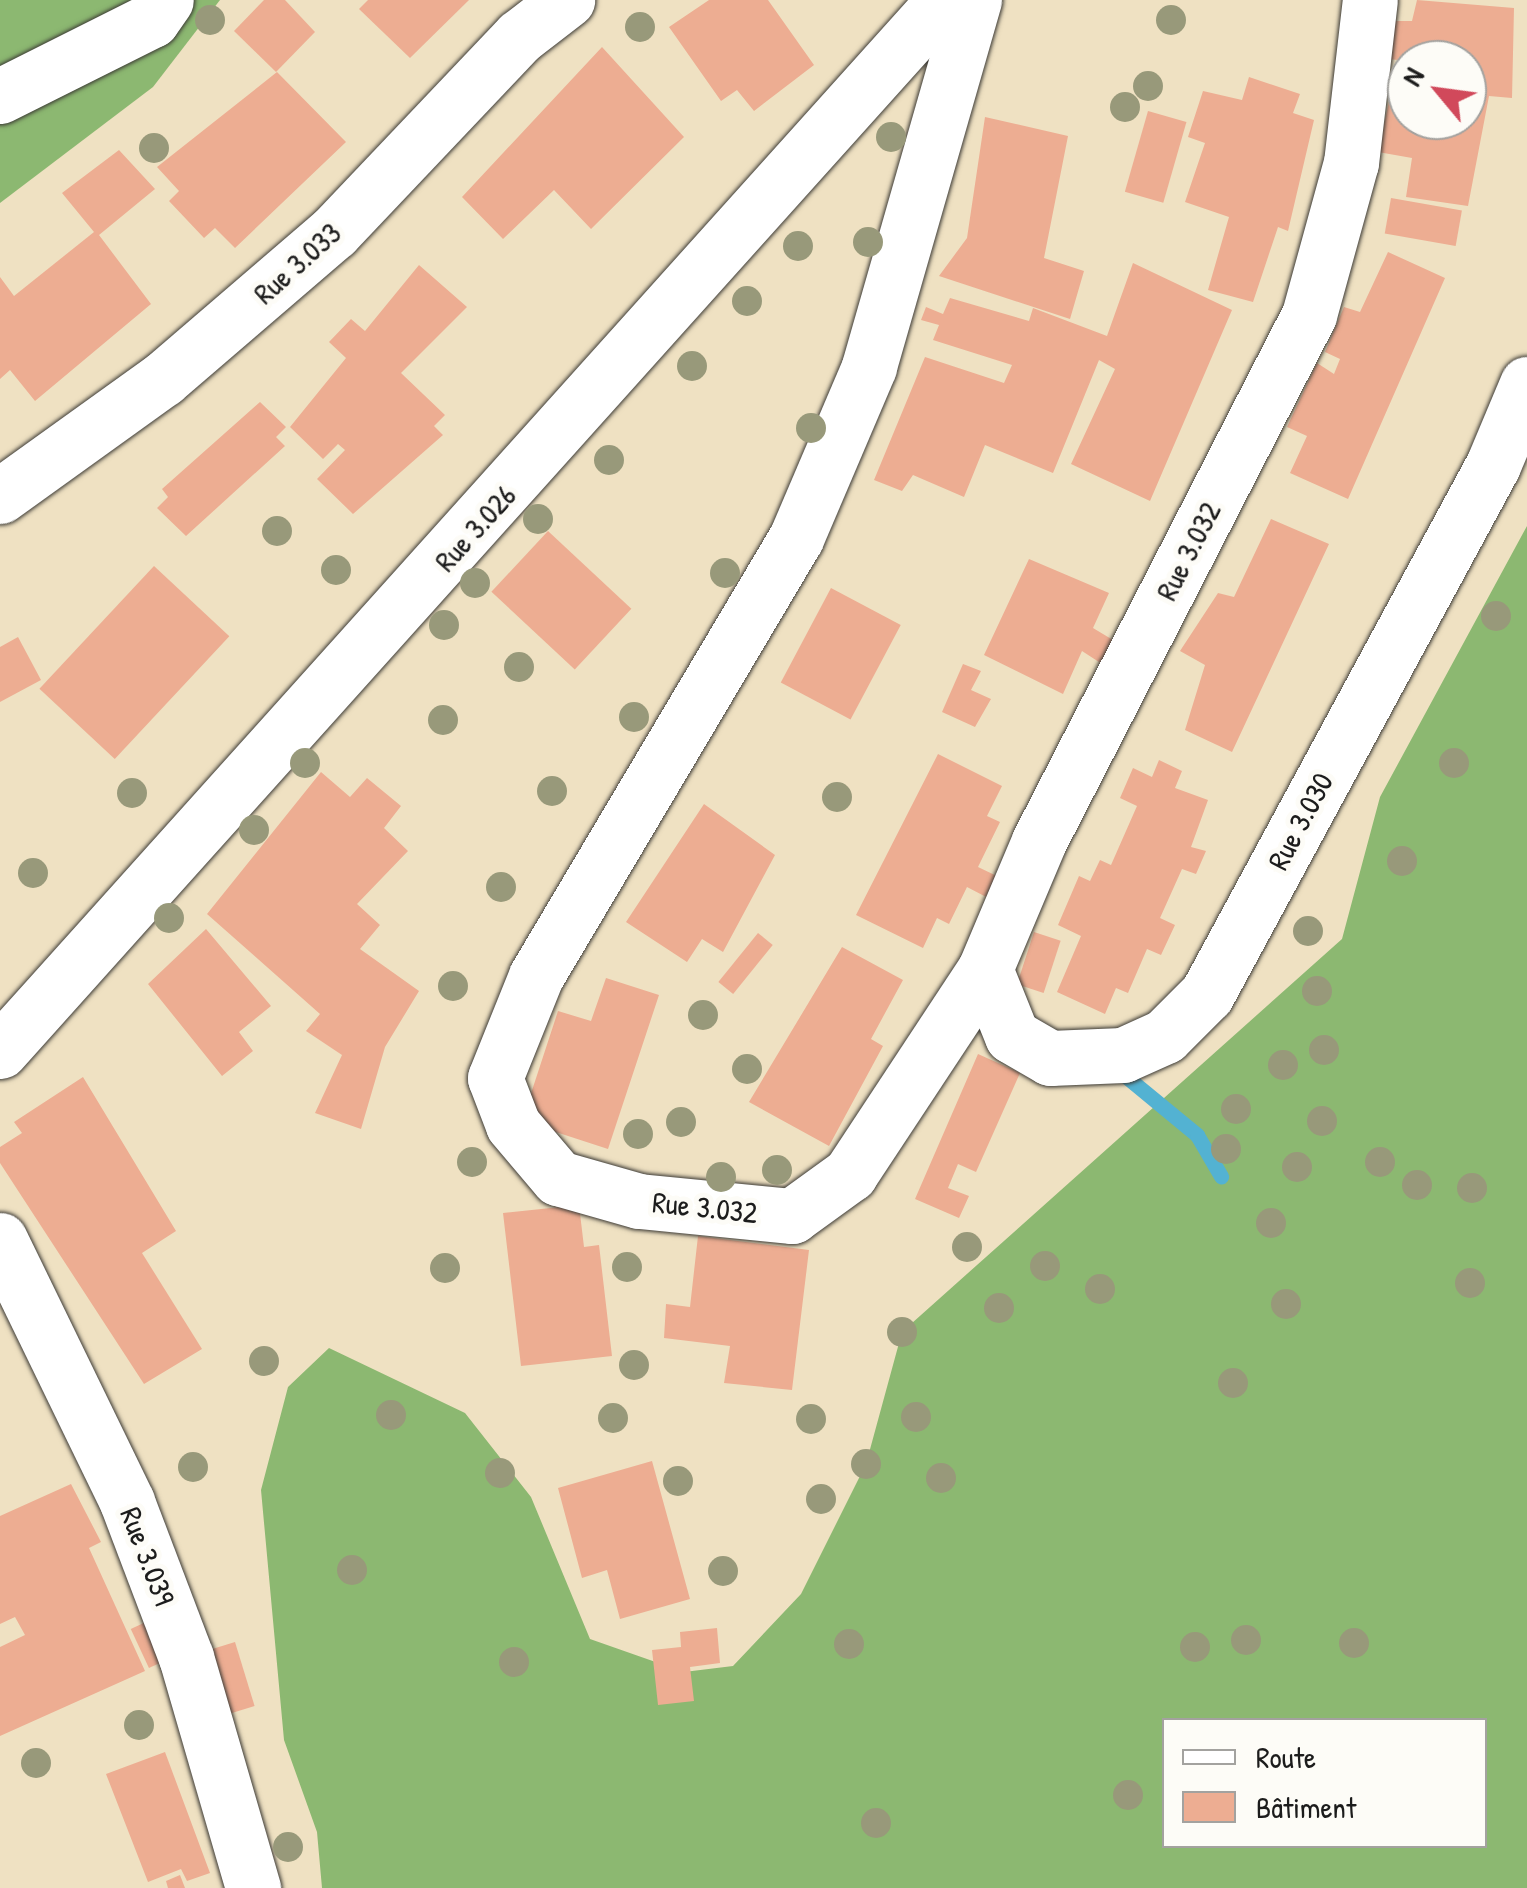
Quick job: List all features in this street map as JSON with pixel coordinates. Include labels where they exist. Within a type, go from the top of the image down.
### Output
[{"type":"street","points":[[0,96],[152,20],[166,0]]},
{"type":"street","name":"Rue 3.033","points":[[0,496],[163,380],[320,244],[519,37],[567,0]]},
{"type":"street","name":"Rue 3.026","points":[[0,1051],[944,0]]},
{"type":"street","name":"Rue 3.032","points":[[974,0],[869,367],[796,538],[536,976],[495,1078],[513,1126],[558,1178],[639,1200],[792,1216],[850,1174],[984,968],[1039,840],[1309,315],[1351,163],[1370,0]]},
{"type":"street","name":"Rue 3.030","points":[[984,968],[1012,1036],[1050,1058],[1123,1055],[1165,1036],[1207,994],[1493,465],[1527,384]]},
{"type":"street","name":"Rue 3.039","points":[[0,1240],[127,1502],[186,1657],[253,1888]]},
{"type":"green space","points":[[0,0],[220,0],[153,87],[0,203]]},
{"type":"green space","points":[[1527,526],[1527,1888],[322,1888],[317,1832],[284,1740],[261,1490],[288,1387],[329,1348],[465,1413],[531,1497],[590,1639],[684,1672],[733,1666],[801,1594],[866,1464],[902,1332],[1342,939],[1380,797]]},
{"type":"building","points":[[264,0],[285,0],[315,32],[276,72],[234,31]]},
{"type":"building","points":[[368,0],[469,0],[410,58],[359,9]]},
{"type":"building","points":[[709,0],[768,0],[814,65],[754,111],[737,90],[721,101],[669,27]]},
{"type":"building","points":[[1417,0],[1514,8],[1512,98],[1489,96],[1487,106],[1487,40],[1390,40],[1393,21],[1412,21]]},
{"type":"building","points":[[602,47],[684,137],[591,229],[554,190],[503,239],[462,197]]},
{"type":"building","points":[[277,72],[346,142],[235,248],[215,228],[204,238],[169,201],[179,191],[157,167]]},
{"type":"building","points":[[1249,77],[1300,94],[1293,113],[1314,120],[1288,231],[1278,227],[1253,302],[1208,290],[1229,217],[1185,202],[1205,143],[1188,137],[1203,91],[1242,100]]},
{"type":"building","points":[[1148,111],[1186,122],[1163,203],[1125,192]]},
{"type":"building","points":[[1387,111],[1387,140],[1481,140],[1468,206],[1406,197],[1412,158],[1378,152]]},
{"type":"building","points":[[985,117],[1068,136],[1044,258],[1084,271],[1070,319],[939,276],[967,238]]},
{"type":"building","points":[[119,150],[155,189],[99,235],[151,304],[35,401],[10,370],[0,379],[0,277],[14,296],[94,232],[62,193]]},
{"type":"building","points":[[1391,198],[1462,211],[1456,246],[1385,233]]},
{"type":"building","points":[[1388,252],[1445,278],[1348,499],[1290,473],[1307,436],[1287,427],[1317,363],[1334,374],[1340,359],[1325,352],[1344,307],[1360,312]]},
{"type":"building","points":[[1133,263],[1232,310],[1150,501],[1071,464],[1115,369],[1099,360],[1053,473],[985,445],[964,497],[913,475],[902,491],[874,480],[925,357],[1004,383],[1012,365],[933,340],[939,325],[921,320],[926,307],[943,314],[950,298],[1029,321],[1033,308],[1107,336]]},
{"type":"building","points":[[419,265],[467,307],[401,373],[445,415],[434,426],[443,435],[353,514],[317,479],[345,450],[338,444],[323,459],[290,427],[346,358],[329,342],[351,319],[365,331]]},
{"type":"building","points":[[260,402],[286,427],[276,437],[285,446],[186,536],[157,508],[168,497],[162,489]]},
{"type":"building","points":[[1271,519],[1329,544],[1232,752],[1185,730],[1205,665],[1180,651],[1218,593],[1234,597]]},
{"type":"building","points":[[548,531],[631,609],[575,669],[491,592]]},
{"type":"building","points":[[1029,559],[1109,593],[1093,628],[1113,640],[1102,664],[1082,651],[1063,694],[984,655]]},
{"type":"building","points":[[154,566],[229,636],[115,759],[39,689]]},
{"type":"building","points":[[831,588],[901,625],[851,720],[781,682]]},
{"type":"building","points":[[18,637],[41,680],[0,702],[0,647]]},
{"type":"building","points":[[963,664],[981,671],[971,690],[991,699],[975,727],[942,712]]},
{"type":"building","points":[[938,754],[1002,786],[987,816],[1000,822],[978,867],[1001,878],[990,899],[967,887],[949,924],[937,918],[923,948],[856,915]]},
{"type":"building","points":[[1159,760],[1182,771],[1175,788],[1208,800],[1191,847],[1206,851],[1196,874],[1182,869],[1160,918],[1175,925],[1161,955],[1147,949],[1128,993],[1116,988],[1105,1014],[1057,992],[1081,936],[1058,925],[1079,876],[1090,881],[1100,860],[1111,865],[1137,806],[1120,798],[1133,768],[1152,777]]},
{"type":"building","points":[[321,772],[350,797],[367,778],[401,806],[384,828],[408,851],[357,904],[380,925],[360,949],[419,991],[385,1047],[361,1129],[315,1113],[342,1055],[306,1031],[320,1014],[207,914]]},
{"type":"building","points":[[704,804],[775,855],[723,952],[702,939],[687,962],[626,922]]},
{"type":"building","points":[[206,929],[271,1006],[239,1032],[253,1051],[222,1076],[148,984]]},
{"type":"building","points":[[1034,932],[1061,941],[1044,993],[1017,984]]},
{"type":"building","points":[[758,933],[773,945],[733,994],[718,982]]},
{"type":"building","points":[[842,947],[903,980],[871,1039],[883,1046],[829,1146],[749,1102]]},
{"type":"building","points":[[606,978],[659,995],[608,1149],[522,1121],[558,1011],[591,1021]]},
{"type":"building","points":[[978,1054],[1020,1073],[976,1172],[958,1164],[948,1188],[969,1196],[959,1218],[915,1199]]},
{"type":"building","points":[[83,1077],[176,1231],[142,1253],[202,1349],[144,1384],[0,1163],[0,1147],[22,1133],[14,1122]]},
{"type":"building","points":[[579,1205],[584,1247],[599,1245],[612,1356],[521,1366],[503,1213]]},
{"type":"building","points":[[698,1236],[809,1250],[792,1390],[724,1383],[730,1346],[664,1338],[666,1304],[690,1307]]},
{"type":"building","points":[[652,1461],[690,1599],[620,1619],[607,1570],[582,1578],[558,1488]]},
{"type":"building","points":[[71,1484],[101,1542],[89,1548],[145,1671],[0,1736],[0,1647],[25,1635],[15,1617],[0,1624],[0,1516]]},
{"type":"building","points":[[148,1621],[166,1660],[149,1668],[131,1629]]},
{"type":"building","points":[[717,1628],[720,1663],[690,1667],[694,1701],[658,1705],[652,1650],[681,1647],[680,1632]]},
{"type":"building","points":[[235,1642],[255,1706],[223,1716],[203,1652]]},
{"type":"building","points":[[165,1752],[210,1873],[187,1881],[181,1869],[148,1882],[106,1774]]},
{"type":"building","points":[[180,1875],[185,1888],[168,1888],[166,1881]]},
{"type":"waterway","points":[[1117,1069],[1197,1135],[1221,1176]]}]
